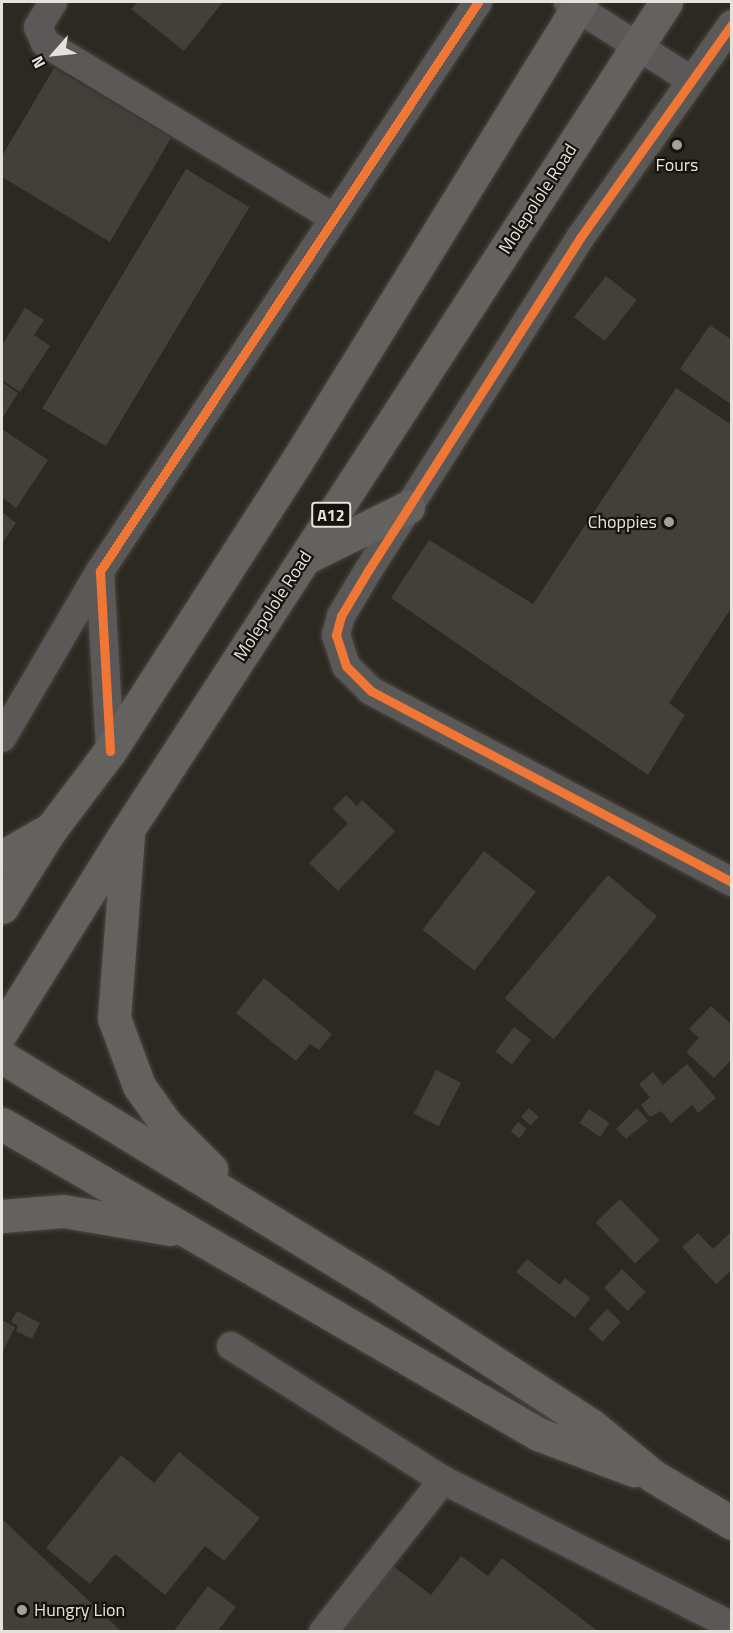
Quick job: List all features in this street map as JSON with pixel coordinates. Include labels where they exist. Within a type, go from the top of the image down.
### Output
[{"type":"main road","name":"Molepolole Road","points":[[2,1031],[129,828],[666,2]]},
{"type":"main road","points":[[2,907],[51,829],[110,751],[575,3]]},
{"type":"main road","points":[[305,558],[408,507]]},
{"type":"main road","points":[[129,828],[114,1018],[139,1086],[166,1124],[245,1203]]},
{"type":"main road","points":[[2,857],[51,829]]},
{"type":"main road","points":[[2,1057],[245,1203],[591,1425],[652,1476],[732,1523]]},
{"type":"main road","points":[[2,1124],[538,1434],[652,1476]]},
{"type":"main road","points":[[2,1216],[63,1211],[194,1233]]},
{"type":"street","points":[[53,2],[38,27],[45,43],[334,218]]},
{"type":"street","points":[[2,738],[100,571],[478,2]]},
{"type":"street","points":[[575,3],[691,80]]},
{"type":"street","points":[[732,24],[580,238],[408,507],[341,616],[338,651],[353,678],[732,882]]},
{"type":"street","points":[[100,571],[110,751]]},
{"type":"street","points":[[231,1346],[443,1480],[732,1626]]},
{"type":"street","points":[[323,1632],[443,1480]]},
{"type":"building","points":[[137,2],[223,2],[184,51],[131,9]]},
{"type":"building","points":[[54,68],[171,138],[110,242],[2,177],[2,156]]},
{"type":"building","points":[[186,169],[249,207],[106,446],[42,408]]},
{"type":"building","points":[[606,276],[637,300],[605,341],[574,317]]},
{"type":"building","points":[[25,308],[44,320],[34,335],[50,346],[20,392],[2,380],[2,345]]},
{"type":"building","points":[[710,325],[732,340],[732,405],[680,369]]},
{"type":"building","points":[[2,382],[18,393],[2,419]]},
{"type":"building","points":[[676,388],[732,425],[732,607],[669,703],[685,715],[648,775],[391,598],[429,540],[533,604]]},
{"type":"building","points":[[2,429],[48,460],[16,508],[2,497]]},
{"type":"building","points":[[2,512],[16,523],[2,543]]},
{"type":"building","points":[[346,795],[357,806],[362,800],[395,831],[338,891],[309,863],[348,823],[333,809]]},
{"type":"building","points":[[484,851],[536,892],[474,970],[422,930]]},
{"type":"building","points":[[608,875],[657,916],[554,1039],[505,998]]},
{"type":"building","points":[[264,978],[332,1034],[319,1050],[310,1044],[296,1061],[236,1013]]},
{"type":"building","points":[[711,1006],[732,1025],[732,1059],[714,1078],[686,1052],[699,1038],[689,1029]]},
{"type":"building","points":[[514,1027],[531,1040],[512,1064],[495,1052]]},
{"type":"building","points":[[687,1064],[716,1098],[698,1113],[692,1105],[671,1123],[661,1111],[650,1117],[641,1105],[650,1097],[639,1084],[653,1072],[663,1085]]},
{"type":"building","points":[[436,1070],[461,1083],[439,1126],[414,1114]]},
{"type":"building","points":[[529,1108],[539,1117],[531,1126],[521,1117]]},
{"type":"building","points":[[637,1108],[648,1121],[626,1139],[616,1129]]},
{"type":"building","points":[[589,1109],[610,1123],[600,1137],[579,1123]]},
{"type":"building","points":[[518,1122],[527,1129],[519,1138],[511,1131]]},
{"type":"building","points":[[620,1199],[660,1240],[635,1264],[596,1223]]},
{"type":"building","points":[[732,1231],[732,1270],[716,1284],[682,1247],[698,1233],[713,1249]]},
{"type":"building","points":[[527,1259],[560,1285],[565,1278],[590,1298],[575,1318],[516,1272]]},
{"type":"building","points":[[622,1269],[646,1292],[628,1311],[604,1288]]},
{"type":"building","points":[[607,1309],[621,1322],[602,1342],[589,1329]]},
{"type":"building","points":[[17,1311],[40,1323],[32,1339],[16,1331],[18,1326],[11,1322]]},
{"type":"building","points":[[2,1320],[15,1327],[2,1353]]},
{"type":"building","points":[[179,1452],[260,1518],[224,1561],[205,1546],[165,1595],[115,1554],[90,1584],[46,1548],[121,1455],[154,1483]]},
{"type":"building","points":[[2,1519],[122,1632],[2,1632]]},
{"type":"building","points":[[461,1556],[488,1576],[502,1558],[599,1632],[335,1632],[388,1562],[431,1595]]},
{"type":"building","points":[[208,1586],[236,1607],[217,1632],[173,1632]]},
{"type":"cycle path","points":[[110,751],[100,571],[478,2]]},
{"type":"cycle path","points":[[732,24],[580,238],[369,569],[341,616],[336,635],[346,666],[371,691],[732,882]]},
{"type":"place","name":"Fours","points":[[677,145]]},
{"type":"place","name":"Choppies","points":[[669,522]]},
{"type":"place","name":"Hungry Lion","points":[[22,1610]]}]
